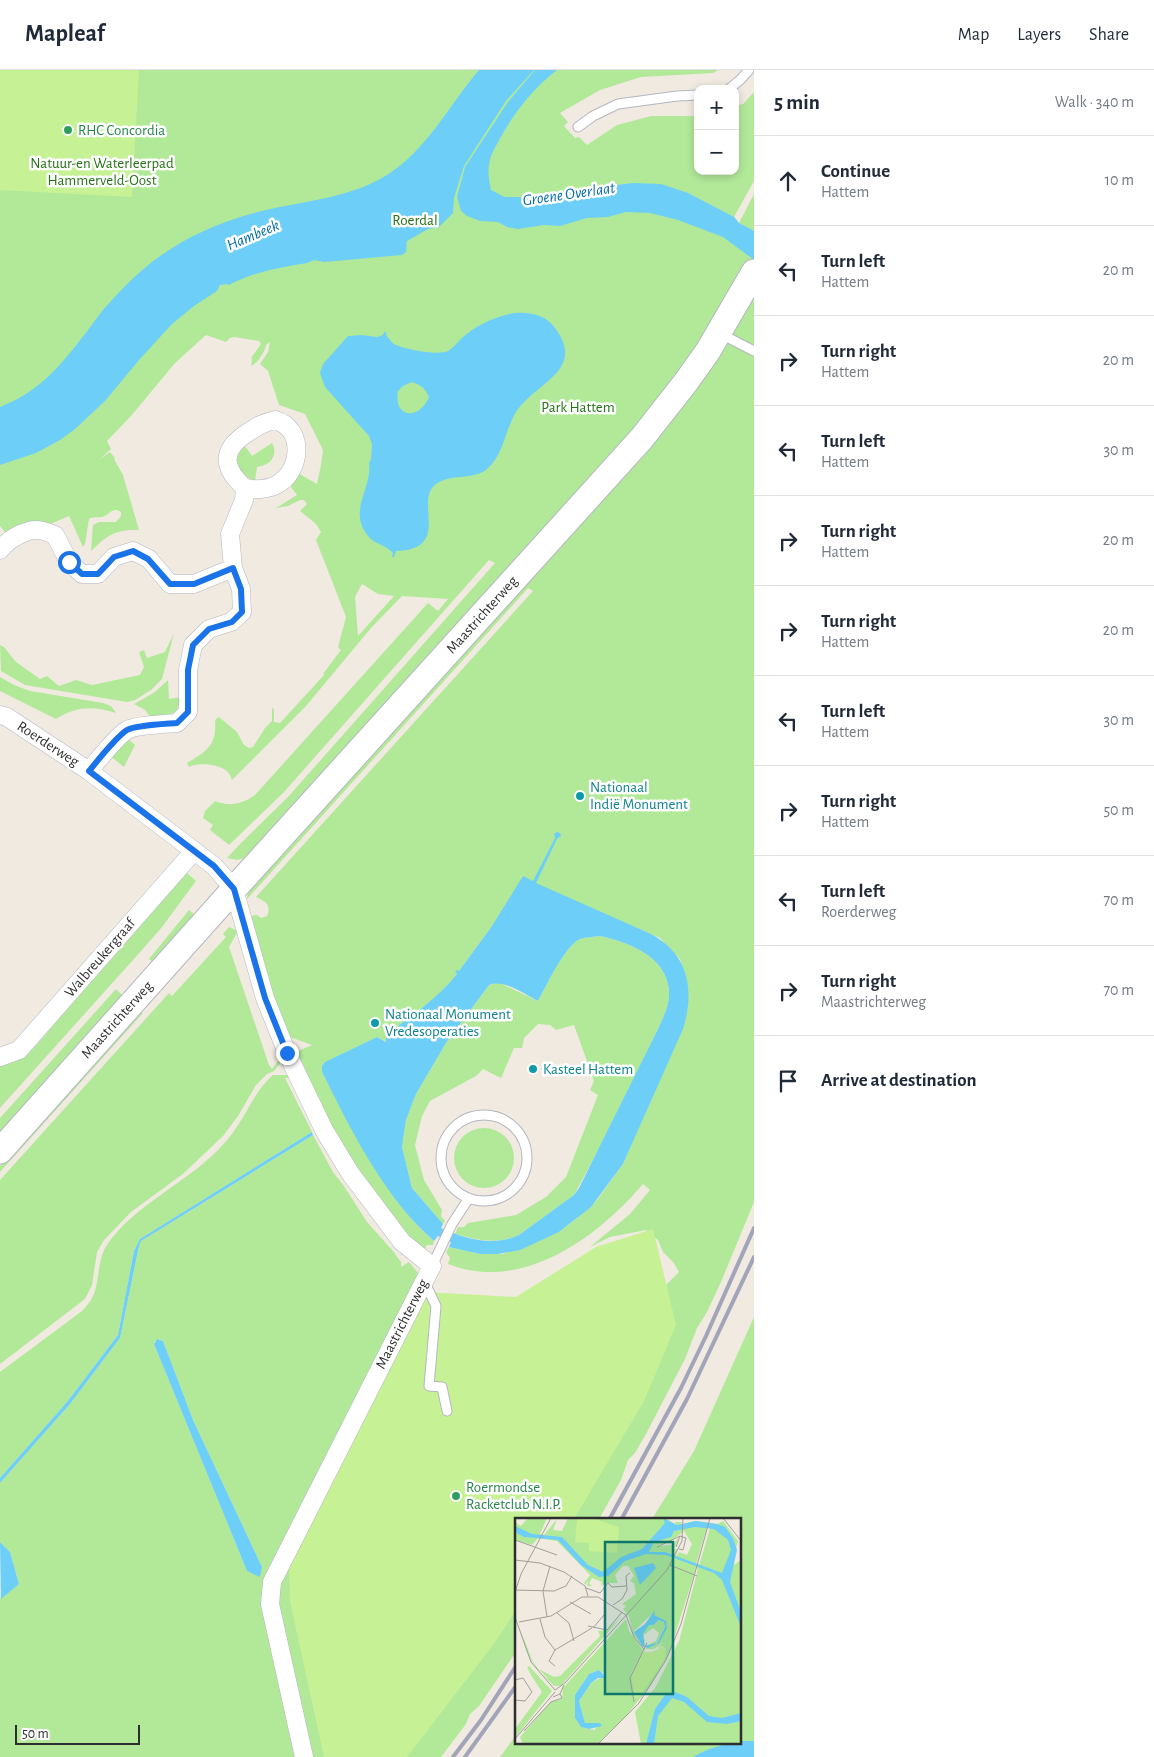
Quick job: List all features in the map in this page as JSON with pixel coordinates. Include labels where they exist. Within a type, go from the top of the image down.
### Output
[{"type":"main road","name":"Maastrichterweg","points":[[0,1151],[642,438],[686,382],[724,325],[754,272]]},
{"type":"street","points":[[89,771],[103,754],[128,730],[151,725],[177,723],[188,712],[188,670],[193,645],[209,629],[232,622],[242,612],[241,589],[233,568],[230,534],[244,500],[245,488]]},
{"type":"street","points":[[0,550],[20,534],[37,529],[55,535],[69,562],[82,574],[98,574],[114,557],[133,551],[148,559],[170,584],[194,584],[233,568]]},
{"type":"street","name":"Roerderweg","points":[[0,715],[89,771],[214,866],[234,889]]},
{"type":"street","name":"Walbreukergraaf","points":[[0,1057],[19,1050],[194,851]]},
{"type":"street","name":"Maastrichterweg","points":[[234,889],[265,998],[287,1053],[324,1130],[350,1173],[402,1242],[431,1265],[272,1582],[270,1604],[304,1757]]},
{"type":"lane","points":[[733,85],[749,70]]},
{"type":"lane","points":[[578,127],[592,116],[618,104],[694,95]]},
{"type":"lane","points":[[724,325],[754,351]]},
{"type":"lane","points":[[484,1114],[498,1117],[510,1123],[520,1133],[527,1159],[524,1172],[518,1184],[508,1194],[482,1201],[469,1198],[456,1190],[446,1179],[441,1165],[441,1150],[446,1136],[456,1124],[469,1117],[484,1114]]},
{"type":"lane","points":[[447,1411],[442,1387],[429,1386],[436,1306],[431,1265],[452,1224],[469,1198]]},
{"type":"green space","points":[[0,70],[718,70],[713,73],[641,77],[600,90],[560,113],[568,122],[564,126],[575,138],[579,137],[587,145],[617,125],[651,116],[694,116],[694,175],[739,175],[739,105],[743,104],[754,92],[754,181],[734,217],[739,223],[754,194],[754,1202],[721,1282],[697,1328],[685,1359],[646,1434],[635,1453],[628,1460],[621,1480],[600,1518],[557,1518],[659,1292],[679,1272],[673,1262],[663,1252],[658,1240],[646,1230],[610,1237],[590,1247],[630,1214],[650,1190],[643,1184],[604,1223],[581,1241],[556,1255],[530,1266],[503,1271],[476,1271],[448,1264],[450,1258],[446,1252],[449,1247],[480,1254],[503,1254],[559,1232],[597,1200],[623,1164],[685,1022],[688,1006],[687,982],[680,959],[660,938],[634,927],[492,926],[459,971],[455,972],[457,974],[449,983],[424,1007],[386,1034],[387,1042],[377,1037],[324,1063],[322,1072],[384,1180],[414,1222],[434,1241],[433,1245],[427,1245],[424,1250],[388,1218],[333,1132],[296,1052],[312,1045],[287,1036],[277,1009],[251,916],[257,915],[261,918],[267,916],[269,909],[267,904],[256,897],[533,591],[528,588],[247,899],[248,892],[277,861],[304,825],[293,809],[245,858],[237,860],[227,858],[288,797],[495,563],[489,560],[284,792],[229,845],[210,830],[213,825],[203,818],[205,811],[215,801],[236,804],[255,795],[428,603],[438,611],[448,599],[402,596],[371,628],[306,706],[232,780],[228,772],[220,767],[203,764],[189,767],[187,763],[205,751],[212,741],[215,720],[219,717],[237,732],[244,745],[249,748],[253,747],[265,728],[272,721],[272,707],[274,710],[274,722],[280,723],[324,675],[341,650],[338,647],[346,617],[316,540],[321,532],[316,524],[300,511],[307,504],[304,500],[276,508],[297,495],[288,483],[298,473],[317,484],[323,450],[305,414],[279,405],[268,371],[260,364],[268,352],[270,342],[266,345],[258,360],[251,366],[251,358],[261,344],[259,341],[234,337],[226,342],[206,335],[175,363],[131,416],[107,441],[111,449],[99,460],[110,452],[115,458],[123,475],[139,530],[112,534],[91,551],[93,525],[99,522],[116,522],[121,516],[121,512],[113,510],[105,516],[89,519],[83,547],[69,516],[46,526],[9,537],[0,526]],"holes":[[[362,584],[378,594],[394,596],[358,636],[355,597]]]},
{"type":"green space","name":"RHC Concordia","points":[[0,70],[139,70],[132,197],[0,190]]},
{"type":"green space","points":[[272,443],[274,456],[266,465],[257,467],[255,481],[243,474],[238,467],[237,453],[245,446],[252,456]]},
{"type":"green space","points":[[174,633],[162,679],[151,690],[135,700],[127,702],[25,685],[1,671],[0,645],[4,647],[16,662],[40,679],[47,676],[59,686],[76,680],[92,685],[140,675],[144,667],[139,652],[144,650],[147,658],[165,652]]},
{"type":"green space","points":[[0,677],[30,691],[103,703],[111,706],[116,713],[92,708],[71,712],[56,719],[0,691]]},
{"type":"green space","points":[[168,680],[169,699],[181,697],[180,704],[175,712],[171,714],[151,718],[145,710],[134,704],[155,692]]},
{"type":"green space","points":[[128,739],[135,745],[124,767],[110,756]]},
{"type":"green space","points":[[186,872],[196,881],[162,927],[0,1108],[0,1066],[18,1060],[33,1049]]},
{"type":"green space","points":[[189,910],[194,914],[154,963],[149,959]]},
{"type":"green space","points":[[229,927],[238,931],[229,947],[269,1065],[272,1069],[283,1055],[284,1058],[274,1071],[267,1074],[256,1085],[238,1116],[223,1136],[184,1173],[131,1212],[104,1240],[97,1252],[92,1285],[85,1299],[0,1364],[0,1180],[169,993],[172,996],[226,937],[223,934]]},
{"type":"green space","points":[[600,936],[622,942],[644,952],[661,968],[666,978],[669,996],[666,1011],[657,1031],[602,1143],[574,1195],[519,1235],[511,1238],[495,1241],[455,1234],[458,1227],[464,1227],[468,1223],[516,1215],[546,1197],[566,1177],[598,1095],[590,1090],[594,1081],[574,1025],[556,1030],[550,1025],[538,1024],[524,1038],[522,1048],[514,1048],[501,1078],[483,1069],[476,1076],[430,1101],[422,1116],[415,1145],[424,1180],[442,1210],[441,1216],[445,1221],[443,1224],[412,1188],[402,1147],[406,1120],[416,1094],[446,1043],[489,985],[500,983],[538,1001],[556,967],[574,943],[582,938]]},
{"type":"green space","points":[[116,989],[124,997],[0,1136],[0,1118]]},
{"type":"green space","points":[[139,1011],[143,1013],[0,1172],[0,1166]]},
{"type":"green space","points":[[273,1075],[292,1075],[293,1078],[285,1078],[312,1132],[140,1239],[134,1251],[118,1335],[67,1402],[0,1478],[0,1372],[82,1311],[94,1293],[104,1251],[118,1231],[144,1207],[204,1163],[217,1151],[239,1124],[261,1087]]},
{"type":"green space","points":[[484,1128],[501,1133],[509,1141],[514,1158],[509,1175],[501,1183],[484,1188],[467,1183],[459,1175],[454,1158],[459,1141],[467,1133]]},
{"type":"green space","points":[[313,1135],[333,1172],[367,1222],[401,1262],[401,1267],[409,1262],[418,1273],[418,1280],[269,1585],[300,1757],[0,1757],[0,1598],[19,1584],[10,1552],[0,1542],[0,1483],[70,1404],[120,1338],[141,1241]],"holes":[[[159,1339],[163,1341],[193,1420],[262,1567],[260,1576],[247,1571],[154,1344]]]},
{"type":"green space","name":"Roermondse Racketclub N.I.P.","points":[[653,1229],[676,1325],[644,1401],[575,1518],[515,1518],[515,1612],[496,1641],[407,1757],[324,1757],[290,1601],[289,1559],[426,1292],[516,1297],[596,1247]]},
{"type":"green space","points":[[754,1317],[754,1757],[500,1757],[515,1736],[515,1744],[742,1744],[742,1518],[653,1518],[694,1451]]},
{"type":"green space","points":[[515,1544],[515,1653],[441,1757],[399,1757]]},
{"type":"green space","points":[[287,1567],[298,1572],[330,1757],[308,1757],[278,1608],[279,1588]]},
{"type":"water","name":"Hambeek","points":[[479,70],[534,70],[506,101],[464,166],[454,198],[453,213],[439,227],[428,229],[407,241],[406,252],[402,255],[324,262],[314,260],[258,273],[229,285],[220,285],[217,291],[194,306],[172,324],[105,401],[75,429],[60,440],[36,453],[0,465],[0,407],[32,390],[46,379],[70,353],[103,310],[145,267],[180,243],[226,222],[275,208],[347,193],[387,175],[401,165],[426,140]]},
{"type":"water","name":"Groene Overlaat","points":[[535,70],[557,70],[539,85],[524,103],[498,142],[489,164],[491,190],[505,197],[523,197],[575,193],[599,187],[633,183],[661,184],[688,193],[734,217],[739,223],[754,231],[754,260],[723,237],[678,220],[650,213],[626,212],[608,217],[587,218],[560,226],[544,225],[518,229],[507,227],[498,222],[480,221],[467,216],[461,211],[457,197],[465,167],[508,102]]},
{"type":"water","points":[[508,314],[532,314],[547,320],[555,328],[563,342],[565,354],[562,365],[556,374],[518,409],[498,456],[487,469],[475,475],[449,479],[436,484],[430,492],[428,501],[428,533],[423,542],[413,548],[396,551],[394,557],[392,557],[393,553],[390,550],[373,541],[368,536],[362,526],[360,517],[362,499],[368,481],[372,444],[369,436],[325,387],[320,373],[323,364],[348,336],[377,337],[383,335],[384,332],[398,346],[437,353],[450,350],[468,333],[480,325]],"holes":[[[412,382],[424,389],[429,397],[420,410],[408,413],[399,407],[398,391],[403,386]]]},
{"type":"water","points":[[557,832],[561,836],[557,839],[536,883],[651,934],[664,942],[674,952],[686,975],[688,988],[687,1015],[683,1029],[623,1164],[591,1207],[559,1232],[520,1250],[498,1254],[480,1254],[449,1247],[451,1242],[438,1236],[434,1241],[400,1205],[357,1140],[322,1072],[322,1066],[325,1062],[377,1037],[386,1042],[386,1034],[415,1014],[441,991],[457,974],[455,972],[459,971],[492,926],[523,876],[533,881],[555,838],[554,834]],"holes":[[[600,936],[622,942],[644,952],[661,968],[669,990],[666,1011],[657,1031],[579,1188],[574,1195],[519,1235],[509,1239],[499,1241],[480,1240],[441,1228],[443,1224],[412,1188],[402,1147],[406,1120],[416,1094],[446,1043],[489,985],[501,984],[520,991],[538,1001],[556,967],[574,943],[587,937]]]},
{"type":"water","points":[[312,1132],[313,1135],[141,1241],[120,1338],[70,1404],[0,1483],[0,1478],[67,1402],[118,1335],[134,1251],[140,1239]]},
{"type":"water","points":[[157,1339],[163,1341],[193,1420],[262,1567],[260,1577],[247,1571],[154,1344]]},
{"type":"water","points":[[0,1542],[10,1552],[19,1584],[1,1599]]},
{"type":"water","points":[[754,1741],[754,1757],[693,1757],[722,1745]]},
{"type":"railway","points":[[610,1518],[681,1388],[754,1228]]},
{"type":"railway","points":[[622,1518],[687,1399],[754,1257]]},
{"type":"railway","points":[[453,1757],[481,1720],[515,1668]]},
{"type":"railway","points":[[465,1757],[515,1687]]},
{"type":"place","name":"RHC Concordia","points":[[68,130]]},
{"type":"place","name":"Nationaal Indië Monument","points":[[580,796]]},
{"type":"place","name":"Nationaal Monument Vredesoperaties","points":[[375,1023]]},
{"type":"place","name":"Kasteel Hattem","points":[[533,1069]]},
{"type":"place","name":"Roermondse Racketclub N.I.P.","points":[[456,1496]]},
{"type":"route","points":[[69,562],[82,574],[98,574],[114,557],[133,551],[148,559],[170,584],[194,584],[233,568],[241,589],[242,612],[232,622],[209,629],[193,645],[188,670],[188,712],[177,723],[151,725],[128,730],[103,754],[89,771],[214,866],[234,889],[265,998],[287,1053]]},
{"type":"park label","name":"Natuur-en Waterleerpad Hammerveld-Oost","points":[[102,172]]},
{"type":"park label","name":"Roerdal","points":[[415,220]]},
{"type":"park label","name":"Park Hattem","points":[[578,407]]}]
